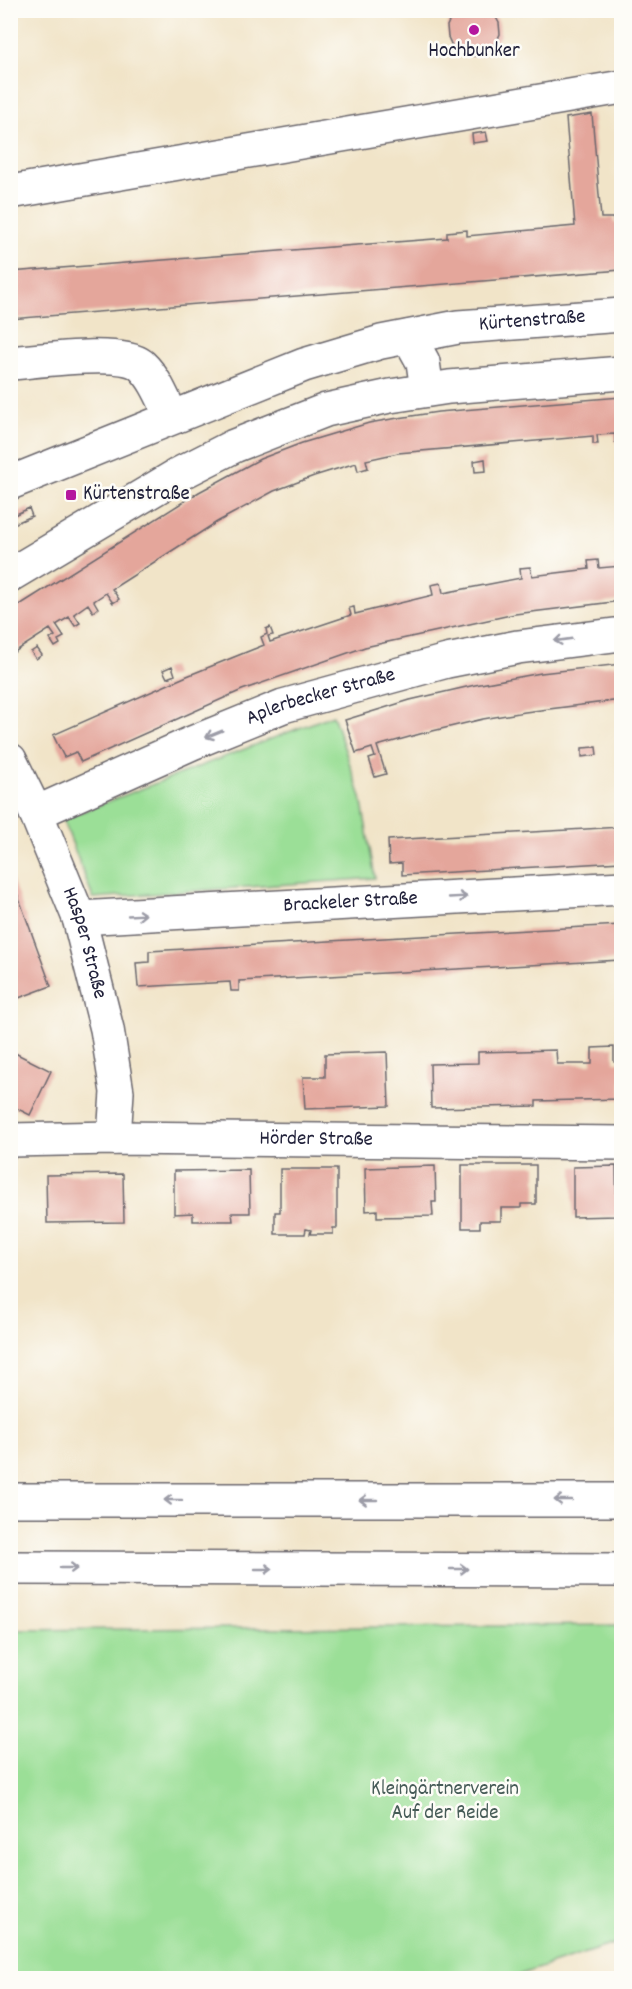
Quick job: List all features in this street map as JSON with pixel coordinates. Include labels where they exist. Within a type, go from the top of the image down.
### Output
[{"type":"main road","points":[[10,192],[621,87]]},
{"type":"main road","name":"Kürtenstraße","points":[[10,483],[304,364],[381,342],[458,327],[621,315]]},
{"type":"main road","points":[[409,336],[423,362],[427,390]]},
{"type":"main road","points":[[10,363],[99,357],[138,363],[155,382],[172,417]]},
{"type":"main road","points":[[10,575],[181,473],[234,446],[326,410],[427,390],[621,373]]},
{"type":"main road","name":"Aplerbecker Straße","points":[[36,813],[192,743],[283,706],[447,661],[518,647],[621,633]]},
{"type":"main road","name":"Hasper Straße","points":[[10,760],[36,813],[79,918],[107,1029],[117,1092],[114,1138]]},
{"type":"main road","name":"Brackeler Straße","points":[[79,918],[621,888]]},
{"type":"main road","name":"Hörder Straße","points":[[10,1140],[114,1138],[621,1143]]},
{"type":"main road","points":[[10,1500],[621,1500]]},
{"type":"main road","points":[[10,1568],[621,1570]]},
{"type":"green space","points":[[333,715],[361,797],[375,878],[93,898],[63,819]]},
{"type":"green space","name":"Kleingärtnerverein Auf der Reide","points":[[621,1625],[622,1937],[613,1944],[509,1978],[11,1978],[11,1630]]},
{"type":"building","name":"Hochbunker","points":[[456,10],[491,10],[499,23],[500,34],[490,51],[480,56],[470,56],[460,53],[452,46],[447,26]]},
{"type":"building","points":[[592,114],[601,218],[613,218],[614,223],[621,223],[621,270],[10,319],[10,272],[447,238],[447,232],[467,230],[467,236],[575,226],[566,118]]},
{"type":"building","points":[[486,132],[488,141],[473,143],[472,134]]},
{"type":"building","points":[[621,397],[621,442],[615,442],[615,434],[597,435],[598,444],[593,444],[593,436],[398,453],[366,460],[368,468],[358,471],[356,463],[274,491],[217,522],[112,589],[119,599],[113,603],[106,593],[94,601],[98,608],[93,612],[88,604],[74,614],[80,623],[75,626],[69,617],[56,625],[64,637],[58,640],[60,644],[55,647],[50,639],[55,636],[50,629],[13,653],[10,648],[10,611],[199,492],[260,459],[302,443],[369,423],[392,419],[438,412]]},
{"type":"building","points":[[485,459],[486,471],[475,472],[474,461]]},
{"type":"building","points":[[29,508],[32,516],[16,523],[12,516]]},
{"type":"building","points":[[598,560],[599,568],[621,566],[621,601],[515,614],[365,647],[242,690],[81,762],[76,752],[64,757],[53,735],[264,645],[261,637],[267,634],[266,629],[270,627],[273,635],[268,636],[270,642],[351,615],[349,608],[354,607],[355,614],[433,595],[431,585],[441,583],[443,593],[521,578],[520,568],[530,567],[532,576],[589,569],[588,561]]},
{"type":"building","points":[[37,648],[42,655],[36,659],[31,652]]},
{"type":"building","points":[[621,664],[621,700],[483,719],[377,746],[386,774],[375,777],[369,759],[375,757],[372,748],[356,753],[345,720],[410,700],[475,685],[541,673]]},
{"type":"building","points":[[172,666],[175,675],[167,678],[163,670]]},
{"type":"building","points":[[596,747],[597,755],[582,757],[582,748]]},
{"type":"building","points":[[621,827],[621,862],[402,875],[402,863],[389,864],[388,840]]},
{"type":"building","points":[[10,874],[51,986],[16,999],[10,984]]},
{"type":"building","points":[[621,925],[621,960],[239,981],[239,991],[231,991],[230,982],[138,987],[136,963],[149,962],[149,951]]},
{"type":"building","points":[[614,1047],[614,1062],[621,1062],[621,1099],[536,1101],[536,1106],[431,1108],[430,1064],[478,1063],[478,1052],[556,1050],[557,1064],[592,1064],[592,1048]]},
{"type":"building","points":[[387,1052],[389,1106],[305,1109],[303,1077],[325,1077],[325,1054]]},
{"type":"building","points":[[15,1053],[51,1071],[30,1115],[10,1105],[10,1063]]},
{"type":"building","points":[[462,1165],[536,1165],[536,1204],[521,1204],[521,1208],[501,1208],[501,1221],[480,1221],[480,1228],[462,1228]]},
{"type":"building","points":[[435,1166],[436,1202],[432,1202],[433,1216],[377,1217],[377,1210],[366,1211],[365,1168]]},
{"type":"building","points":[[616,1166],[617,1216],[573,1217],[573,1167]]},
{"type":"building","points":[[280,1169],[337,1169],[337,1228],[333,1228],[333,1234],[310,1234],[311,1230],[306,1229],[305,1234],[275,1234],[275,1212],[280,1212]]},
{"type":"building","points":[[249,1170],[250,1213],[232,1213],[233,1221],[193,1221],[193,1213],[174,1214],[174,1171]]},
{"type":"building","points":[[123,1174],[124,1222],[47,1223],[46,1175]]},
{"type":"place","name":"Hochbunker","points":[[474,30]]},
{"type":"place","name":"Kürtenstraße","points":[[71,495]]}]
